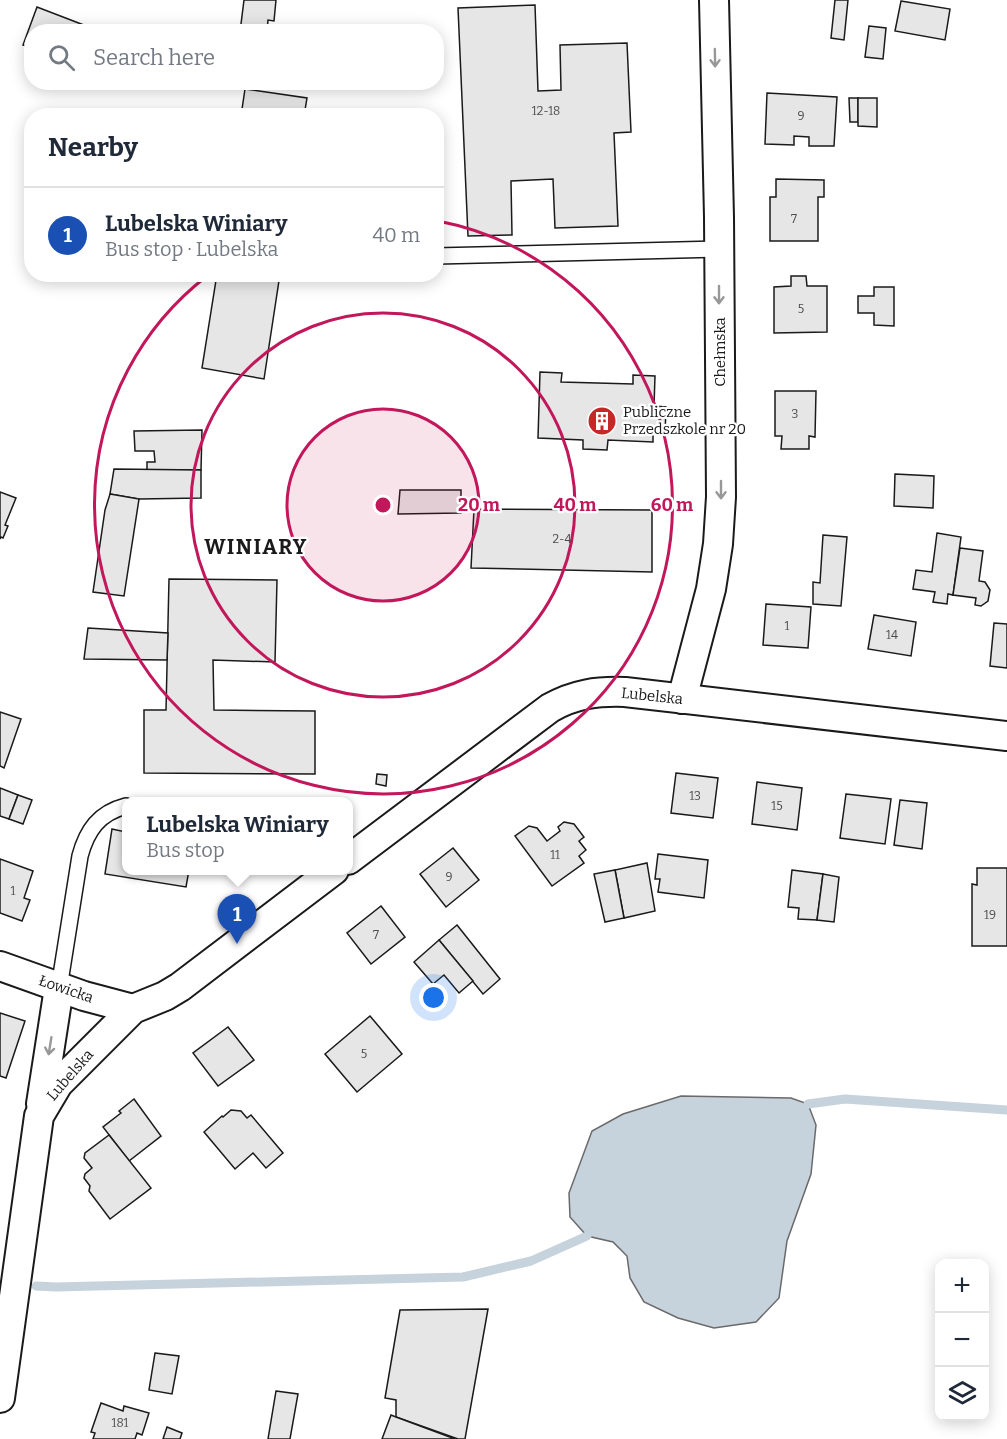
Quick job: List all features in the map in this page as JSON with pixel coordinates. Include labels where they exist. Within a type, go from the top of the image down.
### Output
[{"type":"street","name":"Chełmska","points":[[682,699],[711,590],[718,544],[721,497],[714,0]]},
{"type":"street","name":"Lubelska","points":[[353,854],[550,708],[566,699],[601,691],[1007,736]]},
{"type":"street","name":"Lubelska","points":[[0,1398],[39,1116],[58,1084],[133,1009],[180,987],[326,875]]},
{"type":"street","name":"Łowicka","points":[[0,966],[59,988],[133,1009]]},
{"type":"street","points":[[39,1116],[59,988]]},
{"type":"lane","points":[[444,256],[719,249]]},
{"type":"lane","points":[[59,988],[84,841],[90,829],[100,818],[122,807]]},
{"type":"shaded area","points":[[681,1096],[791,1098],[808,1104],[816,1125],[811,1174],[787,1241],[779,1298],[756,1322],[714,1328],[678,1318],[644,1302],[630,1278],[627,1256],[613,1242],[587,1236],[570,1217],[569,1193],[592,1131],[623,1114]]},
{"type":"building","points":[[244,0],[276,0],[274,21],[268,20],[268,24],[241,24]]},
{"type":"building","points":[[835,0],[848,0],[844,40],[831,38]]},
{"type":"building","points":[[901,1],[950,9],[945,40],[895,31]]},
{"type":"building","points":[[535,5],[538,91],[561,90],[560,45],[627,43],[631,132],[614,133],[618,226],[555,228],[553,179],[511,181],[512,235],[468,236],[458,8]]},
{"type":"building","points":[[37,7],[81,24],[31,24]]},
{"type":"building","points":[[869,26],[886,28],[883,59],[865,57]]},
{"type":"building","points":[[245,90],[307,98],[305,108],[242,108]]},
{"type":"building","points":[[767,93],[837,97],[834,146],[809,146],[809,137],[794,136],[794,145],[765,144]]},
{"type":"building","points":[[849,98],[858,98],[858,122],[850,122]]},
{"type":"building","points":[[858,98],[877,98],[877,127],[858,126]]},
{"type":"building","points":[[776,179],[824,180],[824,197],[818,197],[818,241],[770,241],[770,197],[776,197]]},
{"type":"building","points":[[791,276],[806,276],[807,286],[827,286],[827,332],[774,333],[774,287],[791,286]]},
{"type":"building","points":[[216,282],[279,282],[264,379],[202,368]]},
{"type":"building","points":[[874,287],[894,287],[894,326],[874,325],[874,313],[858,313],[858,296],[874,296]]},
{"type":"building","name":"Publiczne Przedszkole nr 20","points":[[540,372],[562,373],[561,382],[633,384],[633,375],[655,376],[654,406],[666,407],[665,435],[653,434],[653,442],[608,440],[607,450],[583,449],[583,440],[538,438]]},
{"type":"building","points":[[775,391],[816,391],[815,437],[809,436],[809,449],[781,449],[782,436],[775,436]]},
{"type":"building","points":[[202,430],[201,470],[147,470],[147,462],[155,462],[154,451],[135,451],[134,431]]},
{"type":"building","points":[[114,469],[201,470],[201,498],[139,499],[110,494]]},
{"type":"building","points":[[895,474],[934,476],[933,508],[894,506]]},
{"type":"building","points":[[400,490],[461,490],[461,513],[398,514]]},
{"type":"building","points":[[0,492],[16,498],[5,525],[8,526],[3,538],[0,539]]},
{"type":"building","points":[[110,494],[139,499],[124,596],[93,592],[105,510]]},
{"type":"building","points":[[474,509],[652,510],[652,572],[471,568]]},
{"type":"building","points":[[937,533],[961,537],[953,595],[948,594],[947,604],[933,602],[935,592],[913,589],[916,570],[932,572]]},
{"type":"building","points":[[823,535],[847,537],[841,606],[813,604],[813,582],[820,583]]},
{"type":"building","points":[[960,548],[983,551],[979,581],[985,582],[990,590],[988,601],[981,606],[975,605],[976,598],[953,595]]},
{"type":"building","points":[[169,579],[277,580],[275,662],[213,660],[214,710],[315,711],[315,774],[144,773],[144,710],[166,710]]},
{"type":"building","points":[[766,604],[811,607],[808,648],[763,645]]},
{"type":"building","points":[[874,615],[916,622],[911,656],[868,649]]},
{"type":"building","points":[[994,623],[1007,624],[1007,668],[990,666]]},
{"type":"building","points":[[88,628],[168,633],[167,660],[84,659]]},
{"type":"building","points":[[0,712],[21,719],[4,768],[0,766]]},
{"type":"building","points":[[676,773],[718,778],[713,818],[671,813]]},
{"type":"building","points":[[377,774],[387,775],[386,786],[376,784]]},
{"type":"building","points":[[757,782],[802,788],[797,830],[752,824]]},
{"type":"building","points":[[0,788],[18,795],[9,819],[0,816]]},
{"type":"building","points":[[846,794],[891,799],[885,844],[840,838]]},
{"type":"building","points":[[18,795],[32,800],[23,824],[9,819]]},
{"type":"building","points":[[900,800],[927,803],[922,849],[894,845]]},
{"type":"building","points":[[564,822],[574,824],[584,837],[579,841],[586,850],[579,856],[584,863],[552,886],[515,836],[529,826],[537,828],[547,841],[560,831],[558,827]]},
{"type":"building","points":[[112,829],[122,831],[122,875],[188,875],[186,887],[105,874]]},
{"type":"building","points":[[453,848],[479,880],[446,907],[420,874]]},
{"type":"building","points":[[658,854],[708,860],[704,898],[658,892],[660,879],[655,879]]},
{"type":"building","points":[[0,859],[33,871],[24,898],[30,900],[22,921],[0,913]]},
{"type":"building","points":[[647,863],[655,911],[624,918],[615,870]]},
{"type":"building","points":[[977,868],[1007,868],[1007,946],[972,946],[972,884],[977,885]]},
{"type":"building","points":[[615,870],[624,918],[605,922],[594,874]]},
{"type":"building","points":[[792,870],[823,874],[817,920],[798,919],[799,908],[788,907]]},
{"type":"building","points":[[823,874],[839,877],[834,922],[817,920]]},
{"type":"building","points":[[381,906],[405,937],[371,964],[347,933]]},
{"type":"building","points":[[457,925],[500,979],[483,994],[439,940]]},
{"type":"building","points":[[439,940],[473,981],[459,993],[444,975],[433,984],[414,962]]},
{"type":"building","points":[[0,1013],[25,1021],[6,1078],[0,1076]]},
{"type":"building","points":[[370,1016],[402,1054],[357,1092],[325,1054]]},
{"type":"building","points":[[228,1027],[254,1060],[218,1086],[193,1053]]},
{"type":"building","points":[[134,1099],[161,1136],[129,1161],[103,1127]]},
{"type":"building","points":[[231,1110],[241,1111],[247,1118],[251,1115],[283,1153],[266,1168],[253,1153],[235,1169],[204,1132]]},
{"type":"building","points":[[109,1135],[151,1188],[110,1219],[89,1191],[90,1186],[84,1178],[92,1168],[84,1158],[85,1153]]},
{"type":"building","points":[[488,1309],[465,1439],[458,1439],[396,1417],[396,1400],[385,1398],[400,1310]]},
{"type":"building","points":[[155,1353],[179,1356],[172,1394],[149,1390]]},
{"type":"building","points":[[276,1391],[298,1394],[290,1439],[268,1439]]},
{"type":"building","points":[[101,1403],[123,1411],[124,1406],[149,1413],[142,1435],[137,1433],[135,1439],[93,1439],[95,1433],[91,1432]]},
{"type":"building","points":[[391,1415],[396,1417],[455,1439],[382,1439]]},
{"type":"building","points":[[167,1427],[182,1433],[180,1439],[163,1439]]},
{"type":"waterway","points":[[808,1104],[845,1099],[1007,1110]]},
{"type":"waterway","points":[[36,1286],[463,1277],[531,1261],[587,1236]]},
{"type":"place","name":"Publiczne Przedszkole nr 20","points":[[602,421]]},
{"type":"place","name":"Lubelska Winiary","points":[[237,944]]},
{"type":"district","name":"WINIARY","points":[[256,547]]}]
